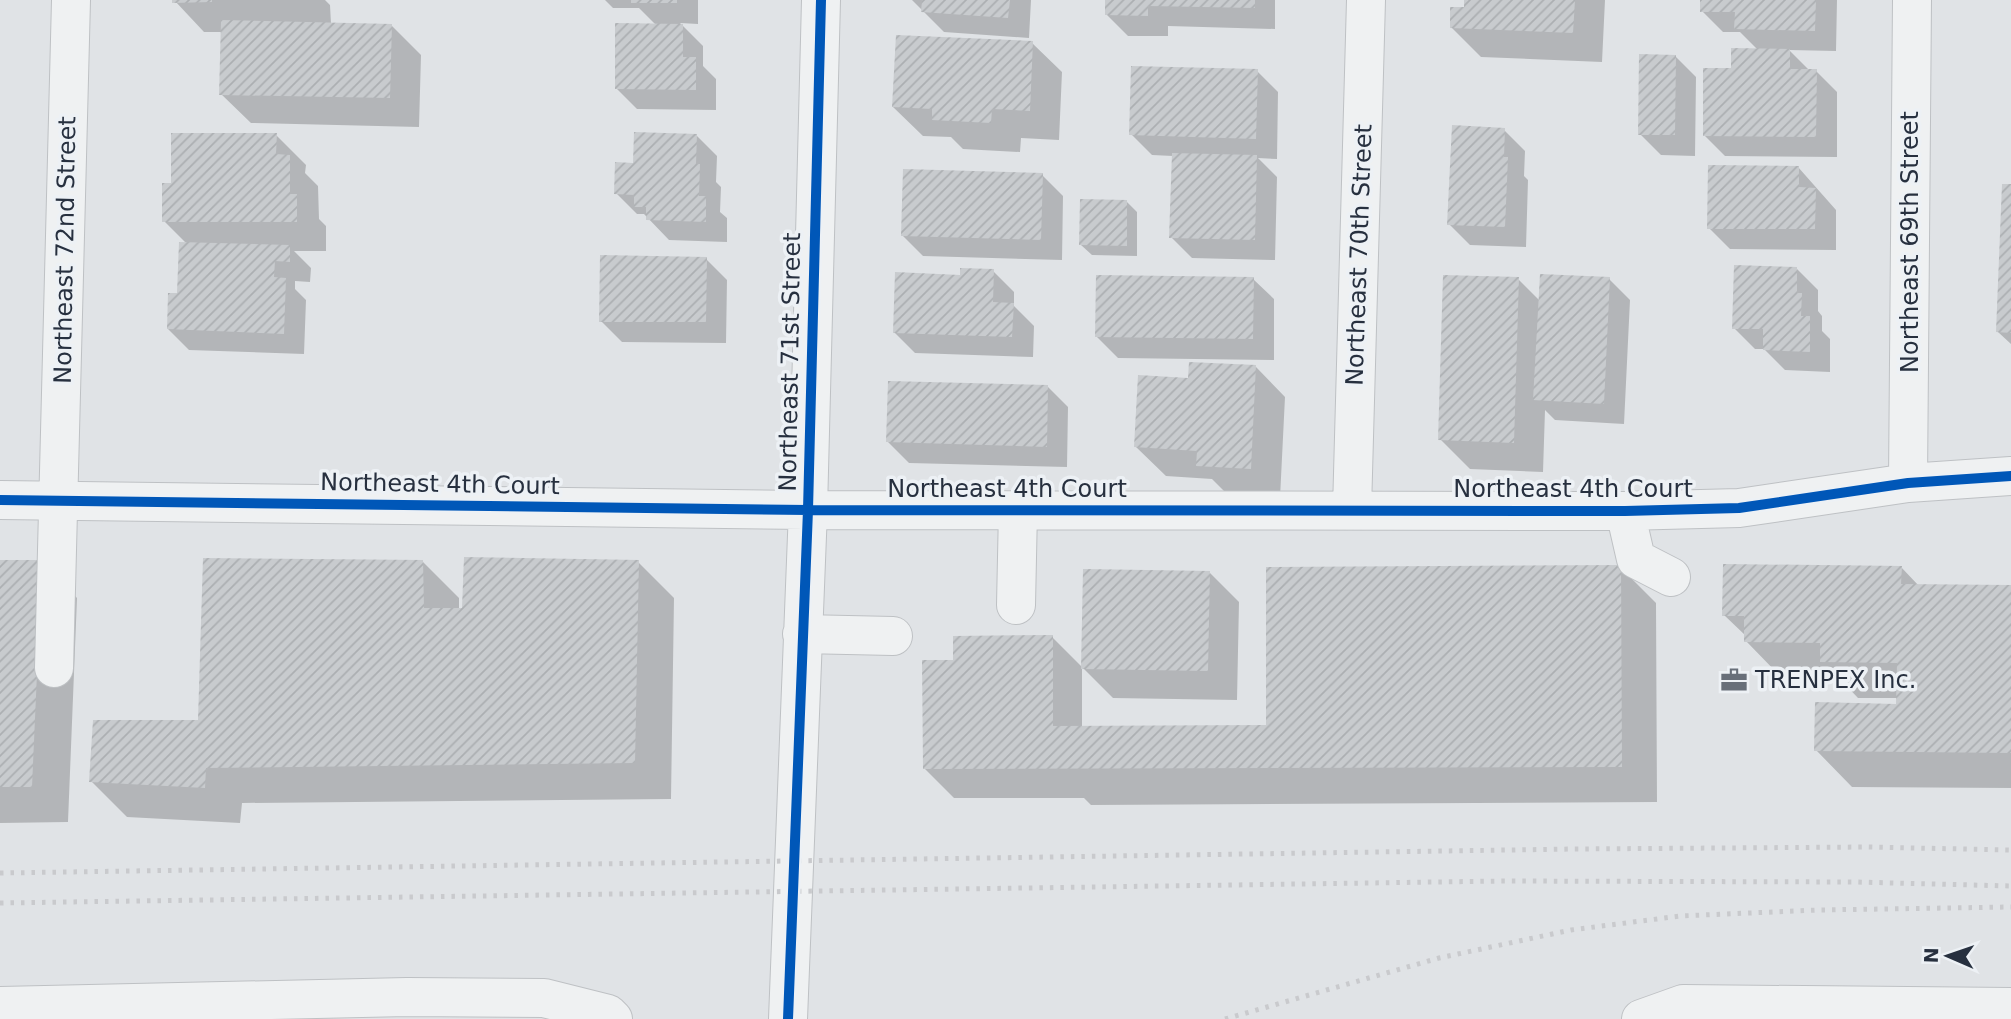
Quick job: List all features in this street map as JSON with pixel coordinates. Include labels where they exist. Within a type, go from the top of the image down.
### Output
[{"type":"street","name":"Northeast 72nd Street","points":[[54,668],[71,0]]},
{"type":"street","name":"Northeast 71st Street","points":[[788,1019],[808,510],[821,0]]},
{"type":"street","name":"Northeast 70th Street","points":[[1352,510],[1366,0]]},
{"type":"street","name":"Northeast 69th Street","points":[[1908,483],[1912,0]]},
{"type":"street","name":"Northeast 4th Court","points":[[0,500],[808,510],[1625,511],[1739,508],[1908,483],[2011,476]]},
{"type":"street","points":[[1016,605],[1017,510]]},
{"type":"street","points":[[1625,511],[1636,559],[1671,577]]},
{"type":"street","points":[[802,634],[893,636]]},
{"type":"street","points":[[0,1006],[407,997],[544,998],[608,1014],[613,1019]]},
{"type":"street","points":[[1641,1019],[1683,1003],[2011,1007]]},
{"type":"building","points":[[172,0],[212,0],[212,2],[172,3]]},
{"type":"building","points":[[631,0],[677,0],[677,3],[631,3]]},
{"type":"building","points":[[922,0],[1010,0],[1008,18],[921,12]]},
{"type":"building","points":[[1105,0],[1255,0],[1255,8],[1148,6],[1148,16],[1105,15]]},
{"type":"building","points":[[1464,0],[1575,0],[1573,33],[1450,28],[1450,7],[1464,7]]},
{"type":"building","points":[[1700,0],[1816,0],[1815,31],[1734,29],[1735,12],[1700,12]]},
{"type":"building","points":[[221,20],[392,24],[390,98],[219,95]]},
{"type":"building","points":[[615,23],[683,24],[683,57],[696,57],[696,90],[615,89]]},
{"type":"building","points":[[896,35],[1033,41],[1030,111],[992,109],[991,123],[932,120],[932,109],[892,107]]},
{"type":"building","points":[[1731,48],[1790,49],[1790,69],[1817,69],[1816,137],[1703,136],[1703,68],[1731,68]]},
{"type":"building","points":[[1639,54],[1676,55],[1675,135],[1638,135]]},
{"type":"building","points":[[1131,66],[1258,69],[1256,139],[1129,135]]},
{"type":"building","points":[[1452,125],[1505,128],[1504,157],[1508,157],[1505,227],[1447,225]]},
{"type":"building","points":[[634,132],[697,134],[699,196],[706,196],[706,222],[646,220],[646,207],[634,207],[634,195],[614,194],[615,162],[633,163]]},
{"type":"building","points":[[171,133],[277,133],[276,154],[290,155],[290,194],[297,194],[297,222],[162,222],[162,183],[171,183]]},
{"type":"building","points":[[1172,153],[1257,155],[1255,240],[1169,238]]},
{"type":"building","points":[[1708,165],[1799,166],[1799,187],[1816,188],[1815,229],[1707,229]]},
{"type":"building","points":[[903,169],[1043,173],[1041,240],[901,236]]},
{"type":"building","points":[[2002,184],[2011,184],[2011,333],[1996,332]]},
{"type":"building","points":[[1080,199],[1127,200],[1127,246],[1079,245]]},
{"type":"building","points":[[179,242],[290,245],[290,262],[275,261],[274,277],[286,278],[284,334],[167,329],[168,293],[177,293]]},
{"type":"building","points":[[600,255],[707,257],[706,322],[599,322]]},
{"type":"building","points":[[1734,265],[1797,267],[1797,293],[1802,293],[1801,316],[1810,316],[1810,352],[1763,350],[1763,329],[1732,329]]},
{"type":"building","points":[[960,268],[994,269],[993,302],[1014,303],[1012,337],[893,333],[895,272],[960,275]]},
{"type":"building","points":[[1540,274],[1610,277],[1604,404],[1533,400]]},
{"type":"building","points":[[1096,275],[1254,277],[1253,339],[1095,337]]},
{"type":"building","points":[[1443,275],[1519,277],[1514,443],[1438,440]]},
{"type":"building","points":[[1189,362],[1256,365],[1251,469],[1196,466],[1197,451],[1134,447],[1138,375],[1188,378]]},
{"type":"building","points":[[888,381],[1048,385],[1047,447],[886,442]]},
{"type":"building","points":[[464,557],[639,560],[635,763],[206,768],[205,788],[89,782],[93,720],[198,720],[203,558],[423,560],[424,608],[462,608]]},
{"type":"building","points":[[0,560],[42,560],[32,787],[0,787]]},
{"type":"building","points":[[1723,564],[1902,566],[1901,584],[2011,585],[2011,753],[1814,751],[1815,702],[1896,704],[1897,663],[1820,662],[1820,643],[1744,642],[1744,616],[1722,616]]},
{"type":"building","points":[[1621,565],[1622,767],[923,769],[922,660],[953,660],[953,636],[1053,635],[1053,726],[1266,725],[1266,567]]},
{"type":"building","points":[[1083,569],[1210,571],[1208,671],[1081,669]]},
{"type":"railway","points":[[0,873],[1574,849],[1867,847],[2011,850]]},
{"type":"railway","points":[[0,903],[1504,881],[1855,882],[2011,886]]},
{"type":"railway","points":[[1225,1019],[1439,958],[1571,930],[1680,916],[1818,910],[2011,907]]},
{"type":"cycle path","points":[[788,1019],[808,510],[821,0]]},
{"type":"cycle path","points":[[0,500],[808,510],[1625,511],[1739,508],[1908,483],[2011,476]]},
{"type":"place","name":"TRENPEX Inc.","points":[[1734,680]]}]
